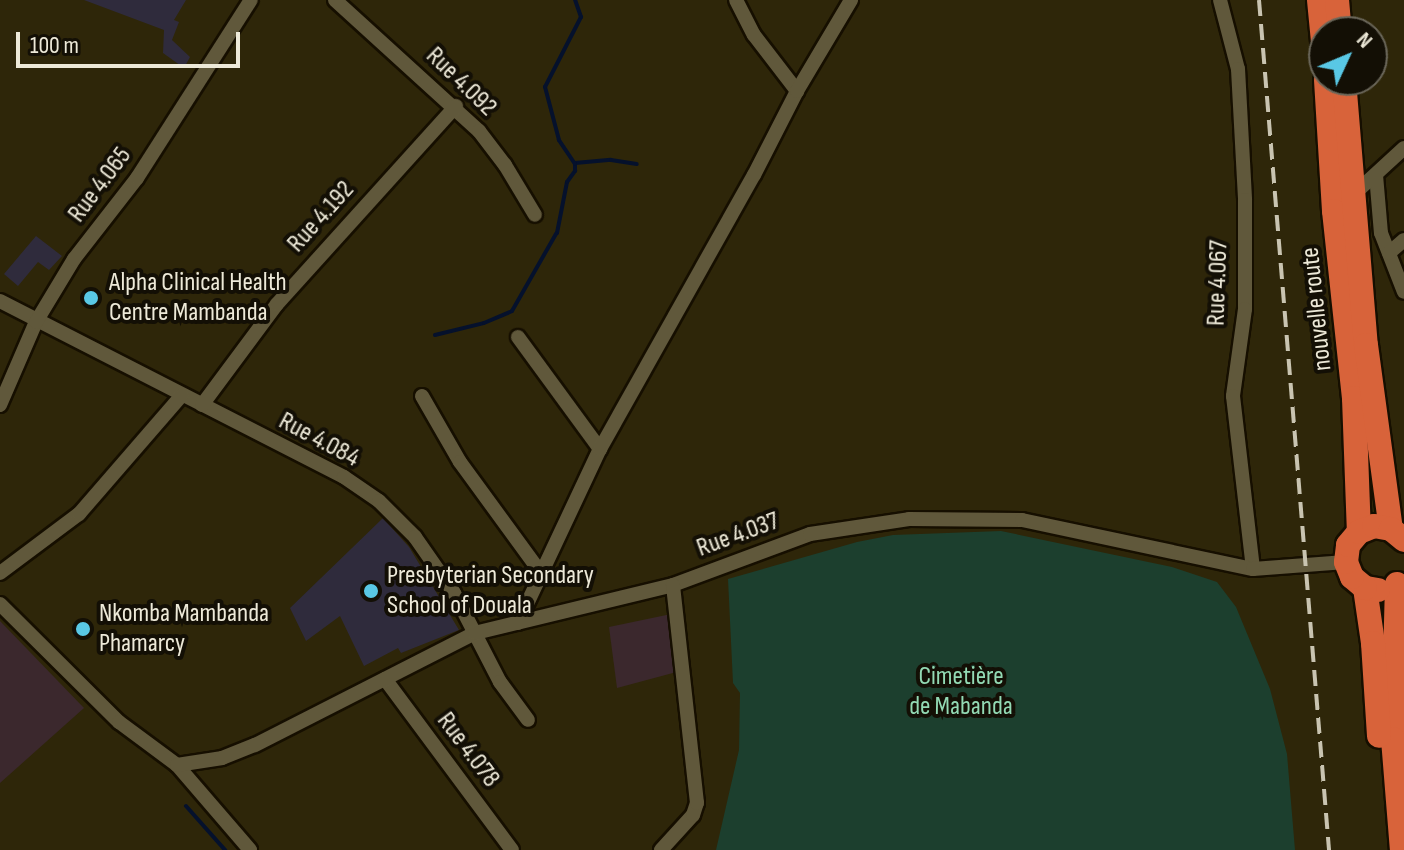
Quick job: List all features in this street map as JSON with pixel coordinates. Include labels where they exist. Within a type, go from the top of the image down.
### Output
[{"type":"highway","name":"nouvelle route","points":[[1327,96],[1334,211],[1354,398],[1359,532]]},
{"type":"highway","name":"nouvelle route","points":[[1345,96],[1366,345],[1397,534]]},
{"type":"highway","points":[[1397,534],[1374,526],[1359,532],[1348,545],[1346,562],[1352,577],[1365,588],[1381,590],[1400,580],[1399,685],[1393,739],[1402,850]]},
{"type":"highway","points":[[1365,588],[1373,643],[1388,850]]},
{"type":"street","name":"Rue 4.065","points":[[0,405],[36,322],[74,259],[137,178],[251,0]]},
{"type":"street","points":[[736,0],[754,35],[797,91]]},
{"type":"street","points":[[518,623],[600,449],[754,175],[797,91],[851,0]]},
{"type":"street","name":"Rue 4.067","points":[[1220,0],[1238,69],[1245,200],[1245,309],[1233,396],[1253,569]]},
{"type":"street","name":"Rue 4.092","points":[[344,3],[456,106],[505,165],[535,215]]},
{"type":"street","name":"Rue 4.192","points":[[202,405],[277,304],[456,106]]},
{"type":"street","points":[[1354,194],[1404,148]]},
{"type":"street","points":[[1376,175],[1381,233],[1404,292]]},
{"type":"street","points":[[1389,253],[1404,240]]},
{"type":"street","name":"Rue 4.084","points":[[0,301],[344,477],[379,501],[415,537],[454,593],[500,682],[528,720]]},
{"type":"street","points":[[518,337],[600,449]]},
{"type":"street","points":[[0,573],[79,514],[182,395]]},
{"type":"street","points":[[422,396],[460,462],[541,573]]},
{"type":"street","name":"Rue 4.037","points":[[177,765],[222,758],[255,745],[475,633],[673,585],[810,534],[909,519],[1022,520],[1253,569],[1346,562]]},
{"type":"street","points":[[661,850],[693,815],[697,803],[673,585]]},
{"type":"street","points":[[0,604],[119,722],[177,765],[250,850]]},
{"type":"street","name":"Rue 4.078","points":[[385,679],[512,850]]},
{"type":"shaded area","points":[[84,0],[186,0],[174,20],[179,22],[172,40],[190,57],[184,68],[163,53],[164,30]]},
{"type":"shaded area","points":[[36,236],[62,256],[49,270],[38,262],[18,286],[4,274]]},
{"type":"shaded area","name":"Presbyterian Secondary School of Douala","points":[[383,518],[409,547],[459,630],[401,653],[398,648],[364,666],[340,616],[306,641],[290,608]]},
{"type":"shaded area","points":[[676,613],[684,670],[617,688],[609,627]]},
{"type":"shaded area","points":[[0,621],[84,708],[0,783]]},
{"type":"green space","name":"Cimetière de Mabanda","points":[[1001,531],[1172,567],[1217,582],[1236,607],[1270,689],[1287,754],[1295,850],[716,850],[739,750],[740,693],[733,683],[728,579],[857,542],[893,535]]},
{"type":"waterway","points":[[557,233],[567,182],[575,171],[575,164],[559,140],[545,87],[581,17],[575,0]]},
{"type":"waterway","points":[[575,163],[611,160],[637,164]]},
{"type":"waterway","points":[[435,335],[484,323],[512,311],[556,234]]},
{"type":"waterway","points":[[186,806],[225,850]]},
{"type":"railway","points":[[1259,0],[1329,850]]},
{"type":"place","name":"Alpha Clinical Health Centre Mambanda","points":[[91,298]]},
{"type":"place","name":"Presbyterian Secondary School of Douala","points":[[371,591]]},
{"type":"place","name":"Nkomba Mambanda Phamarcy","points":[[83,629]]}]
